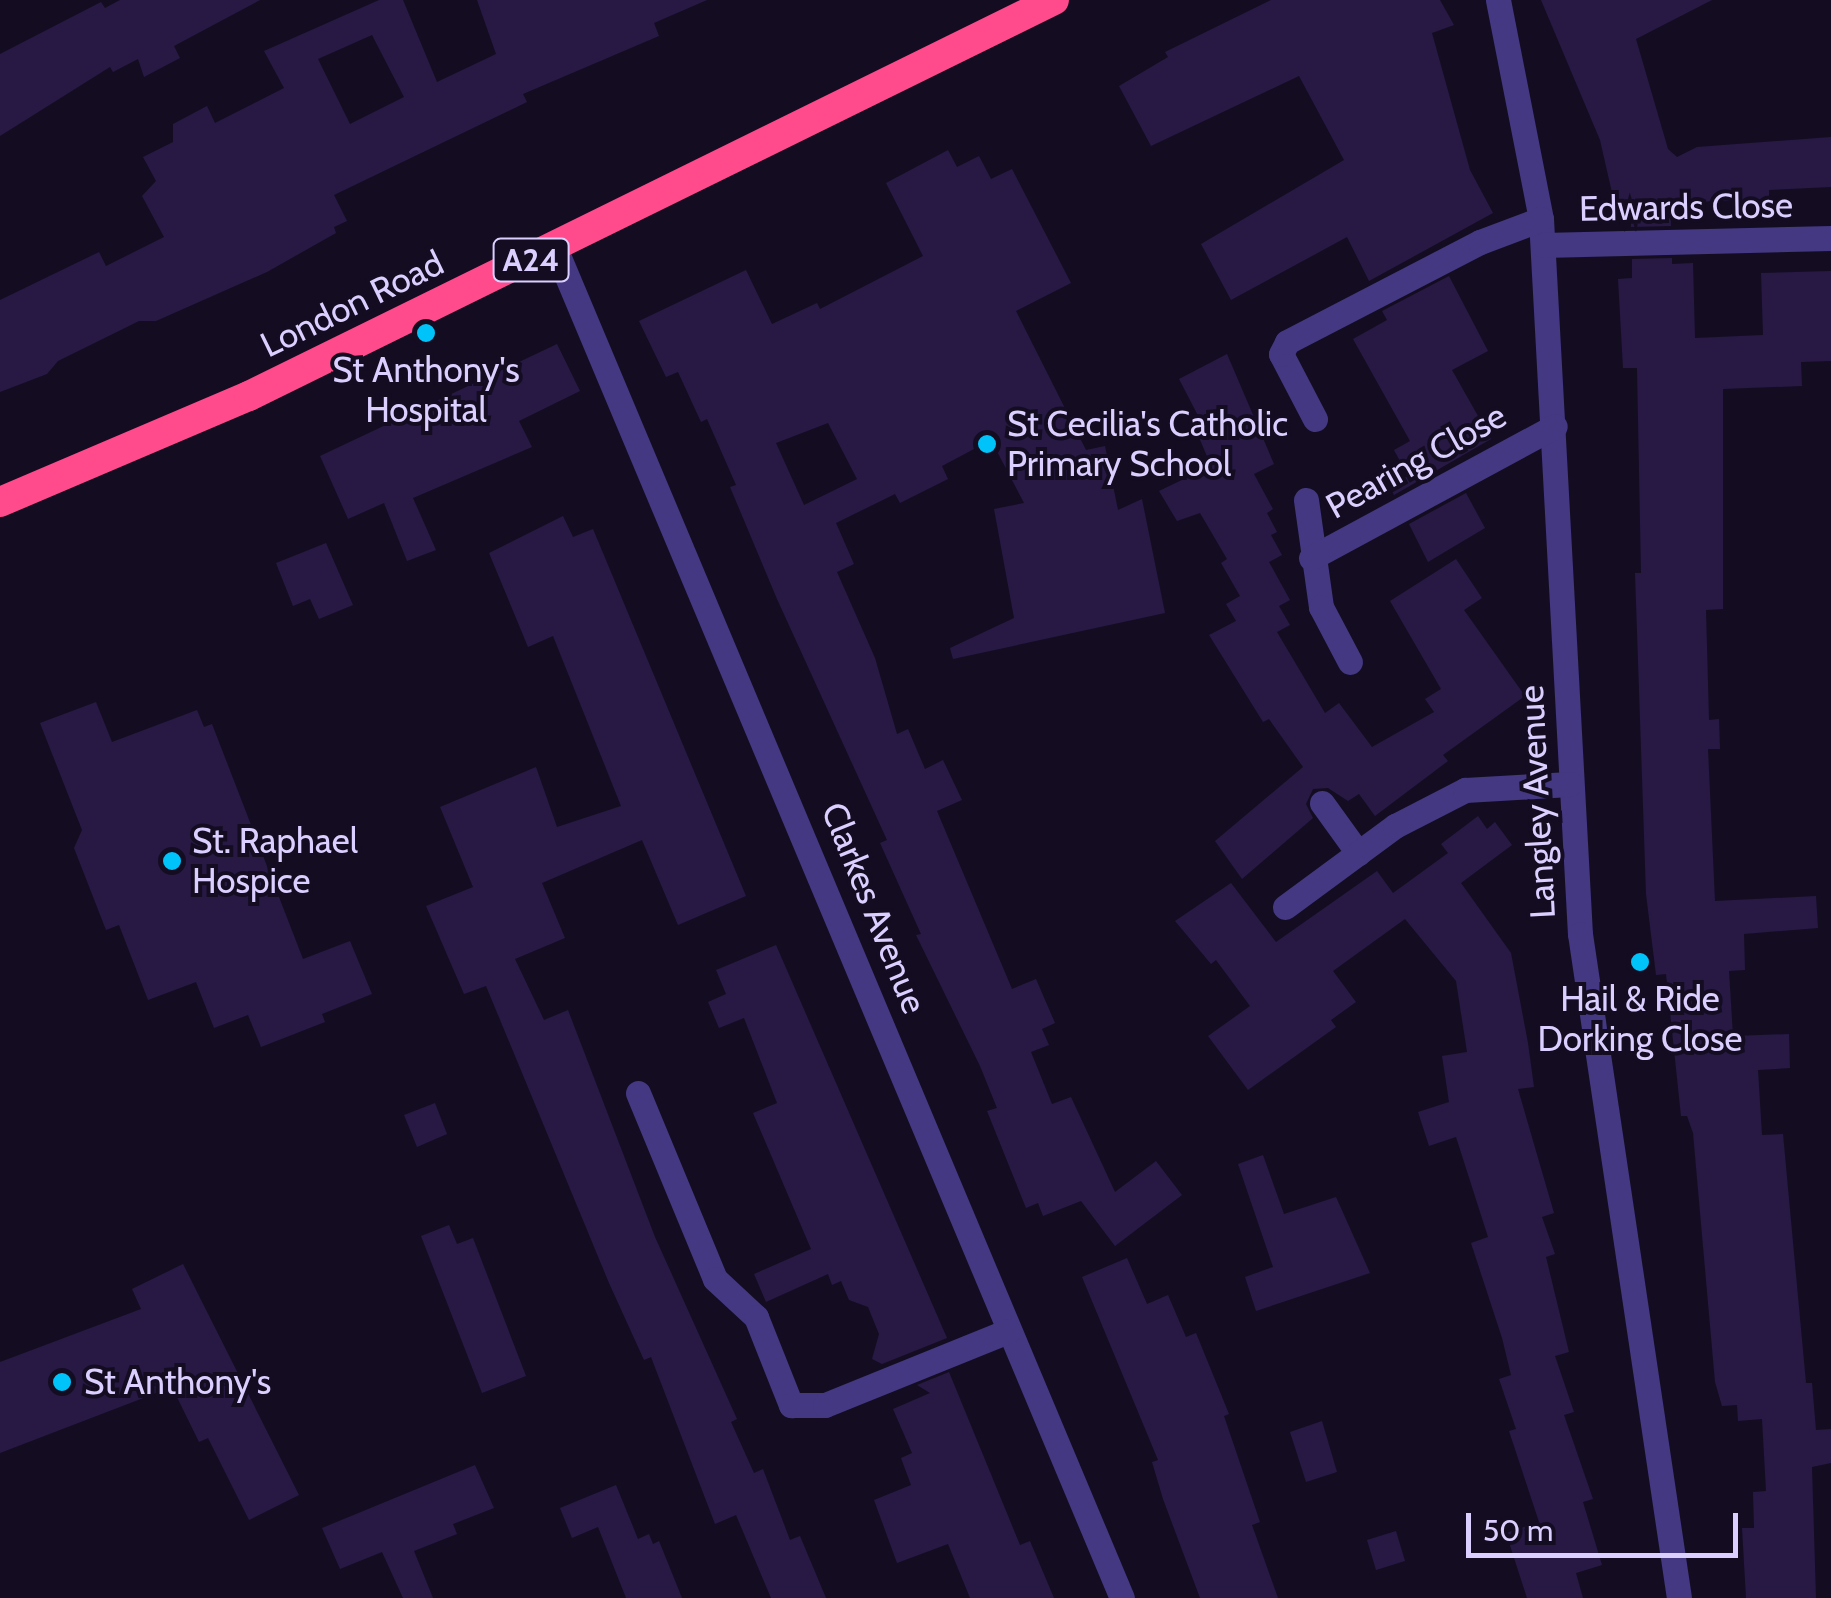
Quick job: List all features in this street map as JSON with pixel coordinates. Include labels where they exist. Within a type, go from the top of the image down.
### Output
[{"type":"highway","name":"London Road","points":[[0,502],[249,396],[1054,0]]},
{"type":"street","name":"Langley Avenue","points":[[1498,0],[1542,219],[1580,934],[1604,1121],[1679,1598]]},
{"type":"street","points":[[1316,419],[1281,354],[1287,342],[1480,242],[1542,219]]},
{"type":"street","name":"Edwards Close","points":[[1543,245],[1831,238]]},
{"type":"street","name":"Clarkes Avenue","points":[[555,248],[832,895],[1008,1331],[1122,1598]]},
{"type":"street","name":"Pearing Close","points":[[1311,558],[1555,426]]},
{"type":"street","name":"Pearing Close","points":[[1306,500],[1311,558],[1321,607],[1350,662]]},
{"type":"street","points":[[1285,906],[1358,853],[1465,790],[1570,784]]},
{"type":"street","points":[[1322,803],[1358,853]]},
{"type":"street","points":[[638,1093],[714,1279],[756,1317],[791,1404],[825,1405],[1008,1331]]},
{"type":"building","points":[[120,0],[260,0],[174,46],[180,58],[144,77],[138,59],[113,72],[110,67],[0,136],[0,54],[101,2],[105,8]]},
{"type":"building","points":[[379,0],[403,0],[437,82],[496,54],[477,0],[707,0],[654,23],[659,36],[523,94],[527,102],[334,195],[347,221],[334,227],[336,233],[267,272],[156,321],[139,321],[58,361],[47,374],[0,392],[0,300],[99,252],[106,266],[164,237],[142,196],[156,181],[143,157],[173,142],[173,124],[207,106],[215,123],[284,88],[264,51]],"holes":[[[372,35],[404,97],[350,124],[318,59]]]},
{"type":"building","points":[[1271,0],[1440,0],[1454,25],[1432,33],[1470,170],[1493,213],[1369,281],[1347,237],[1231,300],[1201,244],[1344,160],[1299,76],[1151,146],[1119,86],[1168,57],[1165,52]]},
{"type":"building","points":[[1541,0],[1712,0],[1636,39],[1668,149],[1677,157],[1697,147],[1831,137],[1831,187],[1769,190],[1769,199],[1670,203],[1671,226],[1631,227],[1631,219],[1618,219],[1600,140]]},
{"type":"building","points":[[948,150],[957,167],[979,156],[991,179],[1012,169],[1071,283],[1016,311],[1086,450],[1105,446],[1118,510],[1142,499],[1165,613],[953,659],[950,648],[1014,618],[994,509],[1024,503],[991,440],[942,466],[948,479],[900,503],[895,494],[836,523],[854,564],[837,572],[875,658],[897,734],[908,729],[925,769],[943,760],[962,800],[937,811],[1012,989],[1036,979],[1055,1023],[1042,1029],[1049,1045],[1031,1052],[1052,1104],[1071,1097],[1115,1192],[1156,1161],[1182,1195],[1115,1246],[1081,1201],[1043,1216],[1038,1203],[1026,1208],[987,1111],[997,1108],[916,935],[921,934],[880,843],[887,840],[777,599],[730,487],[736,485],[707,419],[701,422],[678,372],[666,377],[639,321],[746,270],[772,324],[817,303],[820,309],[923,256],[886,183]],"holes":[[[828,423],[857,479],[804,505],[776,443]]]},
{"type":"building","points":[[1672,258],[1672,264],[1693,263],[1695,338],[1763,335],[1761,273],[1831,271],[1831,361],[1801,362],[1802,386],[1723,389],[1723,609],[1706,610],[1709,720],[1719,719],[1720,749],[1708,749],[1715,901],[1816,896],[1818,928],[1744,934],[1745,970],[1729,971],[1733,1036],[1789,1034],[1790,1068],[1758,1070],[1762,1135],[1783,1134],[1806,1383],[1812,1383],[1816,1430],[1831,1429],[1831,1463],[1812,1467],[1816,1598],[1746,1598],[1742,1528],[1754,1528],[1753,1492],[1766,1491],[1762,1419],[1738,1421],[1737,1405],[1722,1406],[1715,1382],[1693,1133],[1687,1116],[1681,1116],[1666,974],[1656,975],[1646,894],[1635,573],[1641,573],[1637,368],[1623,368],[1618,279],[1632,278],[1632,259]]},
{"type":"building","points":[[1449,276],[1488,351],[1452,370],[1491,439],[1394,495],[1389,486],[1408,476],[1394,450],[1410,441],[1353,339],[1387,320],[1382,311]]},
{"type":"building","points":[[557,344],[580,391],[519,421],[532,447],[413,498],[436,550],[407,561],[384,503],[348,519],[320,456]]},
{"type":"building","points":[[1227,354],[1274,464],[1254,474],[1273,509],[1267,513],[1277,532],[1271,535],[1282,555],[1269,562],[1290,600],[1279,606],[1290,625],[1277,632],[1325,713],[1339,703],[1372,747],[1434,712],[1425,699],[1441,689],[1390,601],[1456,559],[1482,598],[1464,610],[1525,696],[1443,755],[1448,761],[1375,816],[1359,794],[1348,801],[1328,788],[1313,789],[1306,804],[1313,818],[1242,879],[1215,841],[1303,767],[1269,719],[1263,722],[1209,635],[1236,621],[1226,604],[1240,596],[1221,563],[1227,559],[1200,513],[1177,521],[1159,491],[1211,466],[1198,435],[1206,431],[1179,379]]},
{"type":"building","points":[[1466,493],[1485,528],[1428,562],[1409,524]]},
{"type":"building","points":[[563,516],[573,537],[593,529],[746,896],[678,925],[642,840],[542,883],[565,938],[515,959],[544,1020],[568,1010],[655,1237],[737,1419],[731,1422],[754,1473],[763,1469],[790,1540],[800,1536],[826,1598],[771,1598],[736,1515],[715,1524],[651,1357],[644,1360],[609,1283],[486,986],[464,994],[426,906],[473,887],[440,807],[536,767],[557,827],[621,806],[553,636],[528,647],[489,553]]},
{"type":"building","points":[[326,543],[353,605],[319,619],[310,599],[293,606],[276,563]]},
{"type":"building","name":"St. Raphael Hospice","points":[[96,702],[112,742],[197,710],[204,727],[212,724],[303,959],[350,941],[372,994],[322,1014],[325,1022],[261,1047],[248,1015],[214,1028],[196,982],[148,1000],[119,925],[106,930],[74,848],[82,830],[40,723]]},
{"type":"building","points":[[1478,816],[1487,829],[1495,822],[1512,845],[1461,883],[1511,953],[1528,1043],[1534,1087],[1518,1089],[1554,1213],[1542,1217],[1555,1254],[1546,1257],[1569,1352],[1555,1356],[1574,1412],[1564,1415],[1593,1499],[1583,1502],[1602,1565],[1576,1573],[1583,1598],[1527,1598],[1506,1533],[1539,1522],[1509,1431],[1516,1429],[1499,1379],[1511,1375],[1502,1338],[1471,1243],[1488,1237],[1456,1137],[1429,1146],[1418,1112],[1449,1102],[1442,1056],[1467,1052],[1456,981],[1405,919],[1333,971],[1356,1002],[1331,1020],[1336,1027],[1248,1090],[1208,1036],[1250,1006],[1216,960],[1211,964],[1175,921],[1231,883],[1276,942],[1377,871],[1393,893],[1448,853],[1441,844]]},
{"type":"building","points":[[776,945],[947,1338],[882,1364],[872,1359],[879,1334],[868,1307],[849,1300],[841,1281],[832,1285],[828,1274],[766,1302],[754,1274],[811,1249],[753,1113],[777,1103],[744,1018],[719,1028],[708,1002],[726,994],[716,970]]},
{"type":"building","points":[[435,1103],[447,1134],[417,1147],[404,1115]]},
{"type":"building","points":[[1263,1155],[1284,1214],[1336,1197],[1370,1273],[1256,1311],[1245,1277],[1273,1267],[1238,1164]]},
{"type":"building","points":[[449,1225],[457,1244],[473,1238],[526,1376],[482,1393],[421,1236]]},
{"type":"building","points":[[1127,1258],[1147,1304],[1168,1295],[1186,1337],[1196,1333],[1229,1414],[1224,1416],[1260,1522],[1252,1525],[1278,1598],[1200,1598],[1163,1499],[1152,1462],[1158,1460],[1082,1277]]},
{"type":"building","points":[[183,1264],[299,1495],[249,1520],[208,1438],[199,1442],[172,1387],[0,1453],[0,1362],[141,1309],[132,1289]]},
{"type":"building","points":[[949,1372],[1020,1545],[1030,1541],[1054,1598],[970,1598],[948,1544],[897,1563],[874,1500],[911,1485],[901,1458],[912,1453],[893,1409],[930,1393],[917,1385]]},
{"type":"building","points":[[1322,1421],[1337,1472],[1306,1482],[1290,1432]]},
{"type":"building","points":[[475,1465],[494,1508],[453,1524],[457,1534],[414,1551],[433,1598],[403,1598],[382,1552],[340,1569],[322,1528]]},
{"type":"building","points":[[616,1485],[638,1539],[649,1534],[653,1544],[659,1541],[682,1598],[626,1598],[598,1527],[572,1538],[560,1508]]},
{"type":"building","points":[[1396,1531],[1405,1561],[1376,1570],[1367,1540]]},
{"type":"place","name":"St Anthony's Hospital","points":[[426,333]]},
{"type":"place","name":"St Cecilia's Catholic Primary School","points":[[987,444]]},
{"type":"place","name":"St. Raphael Hospice","points":[[172,861]]},
{"type":"place","name":"Hail & Ride Dorking Close","points":[[1640,962]]},
{"type":"place","name":"St Anthony's","points":[[62,1382]]}]
